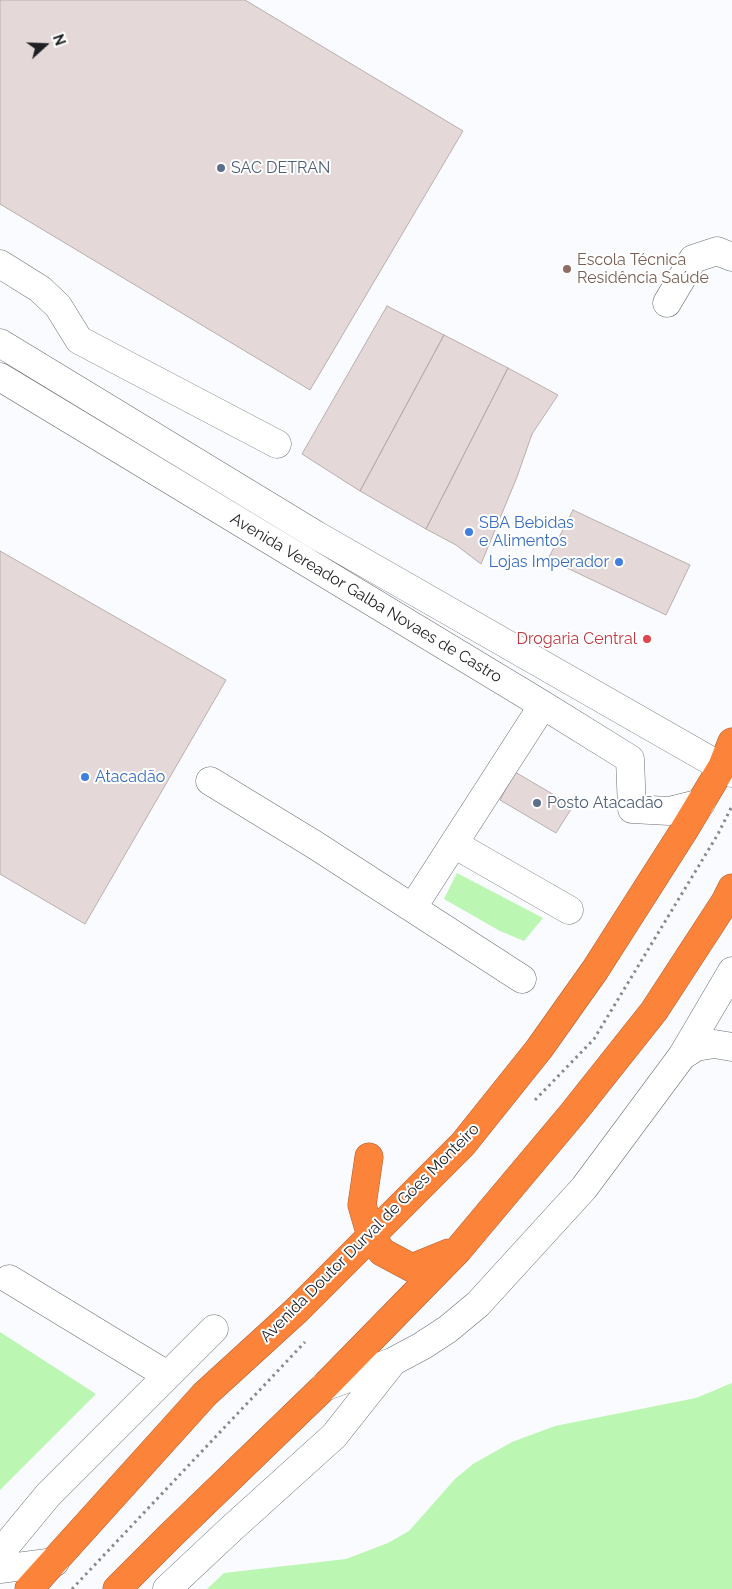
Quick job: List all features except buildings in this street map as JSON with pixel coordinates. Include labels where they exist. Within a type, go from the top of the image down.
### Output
[{"type":"highway","name":"Avenida Doutor Durval de Góes Monteiro","points":[[29,1589],[205,1394],[297,1310],[463,1144],[539,1049],[595,970],[701,803],[727,770],[732,742]]},
{"type":"highway","points":[[117,1589],[324,1387],[458,1250],[574,1113],[654,1012],[725,902],[732,888]]},
{"type":"highway","points":[[369,1157],[362,1205],[371,1236],[382,1252],[412,1268],[458,1250]]},
{"type":"street","points":[[667,303],[693,259],[717,250],[732,257]]},
{"type":"street","points":[[0,264],[40,289],[58,306],[79,340],[277,444]]},
{"type":"street","name":"Avenida Vereador Galba Novaes de Castro","points":[[0,343],[316,535],[727,770]]},
{"type":"street","name":"Avenida Vereador Galba Novaes de Castro","points":[[0,377],[543,704],[630,759],[632,809],[669,811],[701,803]]},
{"type":"street","points":[[412,907],[543,704]]},
{"type":"street","points":[[210,782],[315,845],[522,979]]},
{"type":"street","points":[[454,844],[569,910]]},
{"type":"street","points":[[729,977],[727,1000],[732,1013]]},
{"type":"street","points":[[324,1387],[392,1362],[422,1346],[448,1329],[478,1304],[584,1188],[682,1056],[729,977]]},
{"type":"street","points":[[682,1056],[696,1047],[714,1044],[732,1047]]},
{"type":"street","points":[[9,1279],[167,1375]]},
{"type":"street","points":[[0,1553],[48,1494],[214,1328]]},
{"type":"street","points":[[167,1589],[334,1436],[392,1362]]},
{"type":"street","points":[[0,1569],[55,1562]]},
{"type":"green space","points":[[457,873],[543,918],[524,941],[500,931],[444,899]]},
{"type":"green space","points":[[0,1332],[96,1394],[0,1490]]},
{"type":"green space","points":[[732,1383],[732,1589],[207,1589],[224,1573],[346,1559],[388,1543],[409,1531],[455,1479],[473,1464],[512,1442],[555,1426],[696,1398]]},
{"type":"place","name":"SAC DETRAN","points":[[221,168]]},
{"type":"place","name":"Escola Técnica Residência Saúde","points":[[567,269]]},
{"type":"place","name":"SBA Bebidas e Alimentos","points":[[469,532]]},
{"type":"place","name":"Lojas Imperador","points":[[619,562]]},
{"type":"place","name":"Drogaria Central","points":[[647,639]]},
{"type":"place","name":"Atacadão","points":[[85,777]]},
{"type":"place","name":"Posto Atacadão","points":[[537,803]]}]
